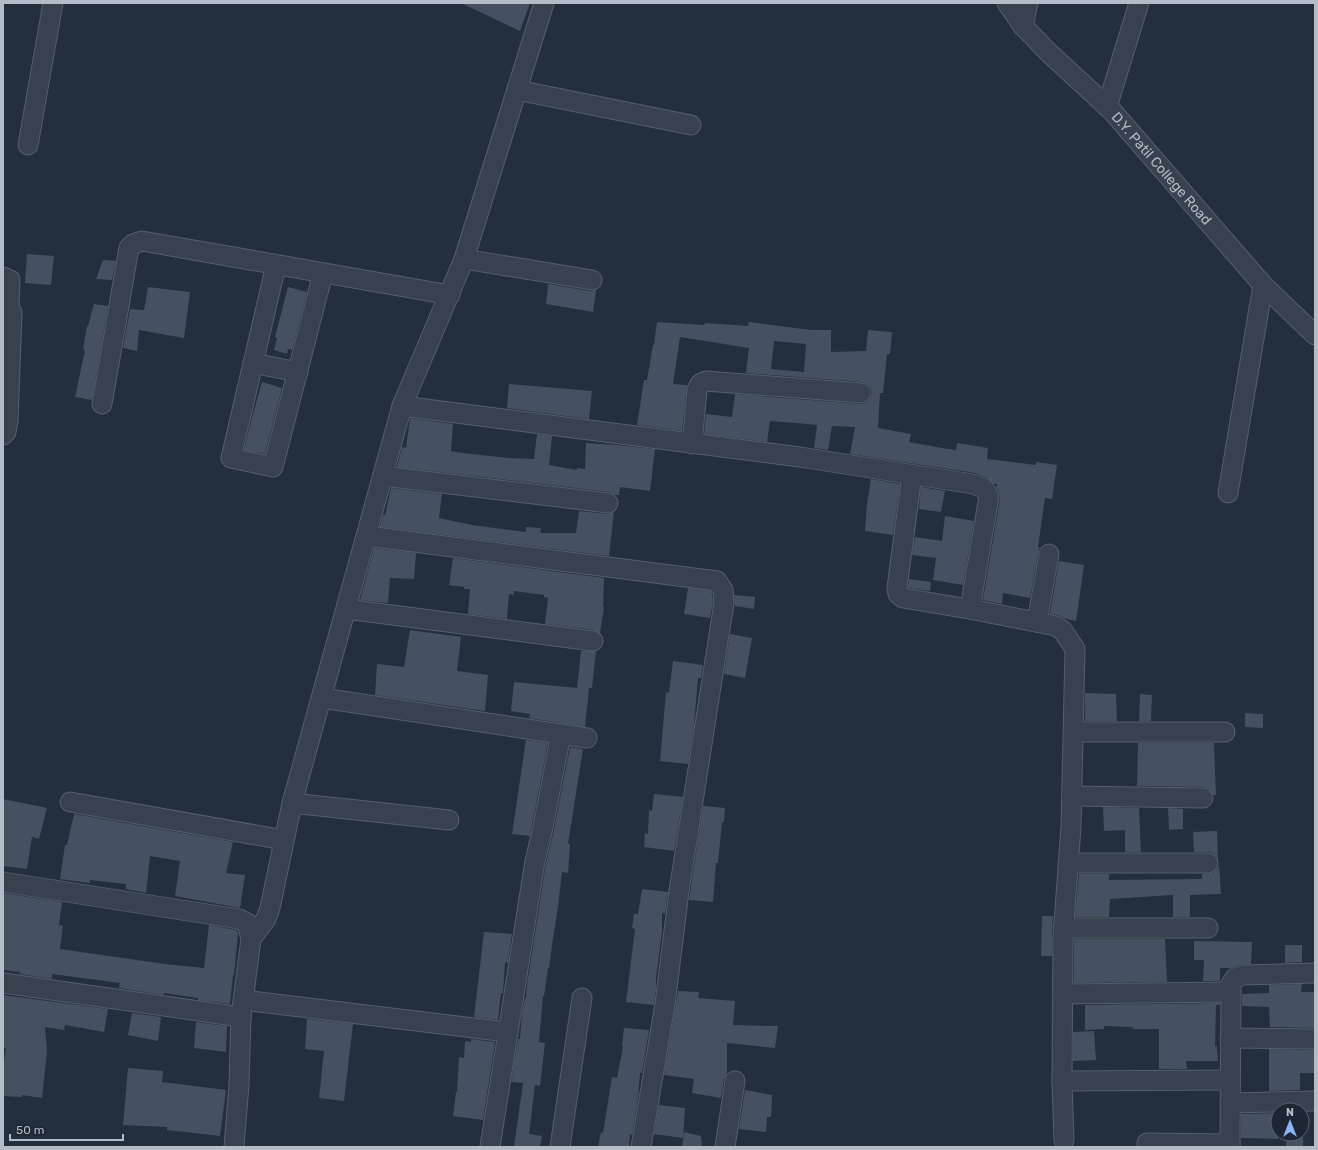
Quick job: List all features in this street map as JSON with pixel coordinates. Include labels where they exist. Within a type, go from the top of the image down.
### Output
[{"type":"street","points":[[28,145],[53,3]]},
{"type":"street","points":[[251,939],[266,919],[270,908],[292,803],[402,406],[464,259],[544,3]]},
{"type":"street","name":"D.Y. Patil College Road","points":[[1007,3],[1023,26],[1047,51],[1107,107],[1263,285],[1315,331]]},
{"type":"street","points":[[1023,26],[1028,3]]},
{"type":"street","points":[[1107,107],[1139,3]]},
{"type":"street","points":[[517,90],[691,125]]},
{"type":"street","points":[[102,404],[129,248],[133,244],[142,241],[450,295]]},
{"type":"street","points":[[464,259],[592,280]]},
{"type":"street","points":[[276,265],[231,458],[273,467],[323,273]]},
{"type":"street","points":[[3,277],[10,280],[9,306],[12,313],[8,421],[6,432],[3,435]]},
{"type":"street","points":[[1228,493],[1263,285]]},
{"type":"street","points":[[253,363],[298,372]]},
{"type":"street","points":[[692,444],[697,390],[700,384],[706,381],[860,394]]},
{"type":"street","points":[[402,406],[800,458],[973,484],[984,488],[989,496],[972,596],[972,605],[976,610]]},
{"type":"street","points":[[912,475],[898,594],[903,598],[976,610],[1056,626],[1064,631],[1075,649],[1072,796],[1064,928],[1062,1081],[1064,1140]]},
{"type":"street","points":[[383,476],[608,503]]},
{"type":"street","points":[[367,536],[717,581],[723,590],[724,603],[641,1147]]},
{"type":"street","points":[[1037,622],[1049,554]]},
{"type":"street","points":[[346,609],[593,641]]},
{"type":"street","points":[[322,698],[587,738]]},
{"type":"street","points":[[1073,732],[1225,732]]},
{"type":"street","points":[[490,1147],[535,861],[561,734]]},
{"type":"street","points":[[1072,796],[1203,798]]},
{"type":"street","points":[[70,802],[284,840]]},
{"type":"street","points":[[292,803],[449,820]]},
{"type":"street","points":[[1068,863],[1208,863]]},
{"type":"street","points":[[3,882],[239,919],[247,923],[251,939],[242,1009],[239,1085],[234,1147]]},
{"type":"street","points":[[1064,928],[1208,928]]},
{"type":"street","points":[[1147,1147],[1147,1143],[1230,1145],[1231,984],[1235,978],[1242,975],[1315,974]]},
{"type":"street","points":[[3,983],[242,1009],[507,1032]]},
{"type":"street","points":[[1063,994],[1231,992]]},
{"type":"street","points":[[560,1147],[582,998]]},
{"type":"street","points":[[1230,1038],[1315,1040]]},
{"type":"street","points":[[1062,1081],[1230,1080]]},
{"type":"street","points":[[725,1147],[735,1082]]},
{"type":"street","points":[[1230,1103],[1315,1101]]},
{"type":"building","points":[[461,3],[530,3],[520,31]]},
{"type":"building","points":[[27,254],[54,256],[51,285],[25,283]]},
{"type":"building","points":[[103,260],[116,261],[112,280],[96,279]]},
{"type":"building","points":[[548,284],[590,291],[596,290],[593,312],[546,304]]},
{"type":"building","points":[[148,287],[190,292],[184,338],[139,330],[137,351],[123,348],[130,309],[144,310]]},
{"type":"building","points":[[288,287],[307,292],[292,350],[288,349],[287,354],[274,350],[277,338],[275,337]]},
{"type":"building","points":[[94,304],[108,306],[92,400],[75,397],[85,350],[83,349],[87,326]]},
{"type":"building","points":[[657,322],[748,326],[749,322],[811,330],[831,330],[831,352],[866,351],[868,330],[892,332],[890,354],[887,354],[883,393],[880,393],[878,428],[911,434],[909,442],[942,448],[956,450],[957,443],[988,448],[987,459],[1036,465],[1036,462],[1057,465],[1052,499],[1045,498],[1038,547],[1040,548],[1030,598],[1003,593],[1002,604],[983,600],[1000,499],[999,492],[996,487],[997,484],[994,484],[988,478],[975,473],[850,454],[855,427],[832,426],[828,450],[814,448],[817,425],[770,421],[767,442],[704,434],[706,414],[732,417],[735,394],[861,404],[866,403],[872,394],[871,388],[867,384],[862,382],[746,373],[749,348],[680,337],[673,384],[687,385],[682,431],[637,425],[644,380],[647,380]],"holes":[[[774,341],[806,344],[804,372],[771,369]]]},
{"type":"building","points":[[262,382],[282,388],[265,454],[244,450]]},
{"type":"building","points":[[509,384],[592,391],[589,419],[507,408]]},
{"type":"building","points":[[410,418],[453,424],[451,451],[462,453],[534,459],[537,434],[552,436],[549,465],[577,470],[577,468],[585,469],[586,443],[655,449],[650,491],[620,487],[619,495],[615,495],[609,492],[397,467],[402,447],[406,448]]},
{"type":"building","points":[[871,479],[900,484],[893,535],[865,531]]},
{"type":"building","points":[[921,487],[945,491],[941,512],[919,509]]},
{"type":"building","points":[[391,488],[442,494],[439,518],[472,525],[526,532],[526,527],[541,528],[540,533],[576,533],[579,511],[607,514],[614,512],[609,556],[380,527],[383,515],[385,515]]},
{"type":"building","points":[[945,516],[974,521],[963,585],[933,580],[936,558],[912,555],[915,537],[942,541]]},
{"type":"building","points":[[374,548],[416,553],[414,579],[390,578],[388,603],[360,600]]},
{"type":"building","points":[[453,558],[604,578],[604,607],[600,633],[594,630],[545,624],[548,598],[544,597],[544,595],[514,591],[514,595],[509,594],[507,619],[468,614],[470,589],[449,585]]},
{"type":"building","points":[[1059,561],[1084,565],[1076,621],[1050,614]]},
{"type":"building","points":[[909,579],[931,582],[930,591],[908,588]]},
{"type":"building","points":[[688,588],[711,591],[713,603],[710,618],[684,614]]},
{"type":"building","points":[[734,595],[755,597],[754,609],[735,606]]},
{"type":"building","points":[[410,630],[461,637],[457,671],[488,675],[485,711],[375,695],[377,664],[404,667]]},
{"type":"building","points":[[730,634],[752,638],[745,678],[724,674]]},
{"type":"building","points":[[581,651],[596,651],[592,688],[589,688],[585,727],[529,718],[530,714],[511,711],[514,682],[577,688]]},
{"type":"building","points":[[673,661],[703,665],[701,678],[698,678],[694,725],[688,764],[660,761],[666,692],[669,693]]},
{"type":"building","points":[[1085,693],[1116,694],[1117,721],[1085,721]]},
{"type":"building","points":[[1140,694],[1152,695],[1151,721],[1139,721]]},
{"type":"building","points":[[1245,713],[1263,714],[1263,728],[1245,727]]},
{"type":"building","points":[[526,740],[548,743],[530,836],[512,834]]},
{"type":"building","points":[[1138,743],[1214,743],[1216,795],[1213,795],[1209,789],[1203,787],[1137,786]]},
{"type":"building","points":[[570,747],[583,749],[568,844],[570,844],[568,873],[562,872],[549,968],[543,996],[539,1042],[545,1043],[540,1086],[535,1085],[529,1134],[542,1136],[540,1147],[514,1147],[523,1083],[511,1082],[518,1039],[520,1039],[522,1012],[525,998],[526,999],[546,863]]},
{"type":"building","points":[[654,794],[683,797],[674,851],[644,847],[645,833],[648,834],[649,810],[652,811]]},
{"type":"building","points":[[3,799],[47,808],[39,839],[32,837],[27,869],[3,866]]},
{"type":"building","points":[[703,806],[725,808],[724,822],[722,822],[718,863],[716,863],[713,902],[689,900]]},
{"type":"building","points":[[1103,807],[1139,808],[1141,852],[1125,852],[1125,830],[1104,831]]},
{"type":"building","points":[[1168,808],[1183,809],[1183,829],[1169,830]]},
{"type":"building","points":[[74,814],[233,842],[226,873],[245,875],[240,908],[175,896],[180,861],[150,856],[146,893],[126,889],[126,884],[90,880],[90,883],[60,879],[65,845],[67,845]]},
{"type":"building","points":[[1217,831],[1218,860],[1213,853],[1194,852],[1193,832]]},
{"type":"building","points":[[1219,865],[1221,894],[1190,895],[1190,917],[1173,917],[1173,895],[1110,899],[1109,917],[1075,917],[1079,874],[1109,874],[1109,880],[1202,879],[1202,874],[1213,873]]},
{"type":"building","points":[[642,889],[668,892],[665,914],[662,913],[662,932],[654,1005],[626,1002],[635,929],[632,928],[634,914],[638,914]]},
{"type":"building","points":[[3,893],[62,902],[59,925],[63,926],[60,949],[204,968],[209,925],[236,930],[238,933],[230,1004],[198,1000],[198,998],[164,993],[163,995],[119,988],[120,983],[52,974],[52,979],[3,970]]},
{"type":"building","points":[[1042,916],[1053,916],[1052,956],[1041,956]]},
{"type":"building","points":[[484,932],[512,934],[508,963],[505,962],[503,993],[501,993],[498,1020],[474,1017]]},
{"type":"building","points":[[1074,939],[1165,939],[1167,982],[1074,983]]},
{"type":"building","points":[[1194,941],[1252,942],[1251,964],[1239,965],[1231,968],[1220,968],[1220,981],[1203,981],[1204,960],[1194,960]]},
{"type":"building","points":[[1285,945],[1302,945],[1302,962],[1285,963]]},
{"type":"building","points":[[1302,984],[1301,992],[1315,992],[1315,1028],[1270,1027],[1269,1007],[1242,1006],[1242,994],[1269,993],[1269,985]]},
{"type":"building","points":[[678,991],[699,992],[698,998],[735,1001],[733,1025],[778,1026],[775,1048],[727,1043],[727,1074],[724,1079],[721,1098],[692,1093],[694,1079],[664,1075]]},
{"type":"building","points":[[3,995],[108,1009],[104,1032],[65,1025],[64,1030],[45,1027],[47,1051],[42,1098],[22,1095],[22,1097],[3,1096],[3,1068],[6,1048],[3,1047]]},
{"type":"building","points":[[1220,1003],[1220,1005],[1216,1005],[1215,1047],[1217,1046],[1218,1061],[1186,1061],[1187,1069],[1159,1069],[1159,1029],[1133,1029],[1133,1027],[1104,1026],[1104,1029],[1085,1030],[1085,1005]]},
{"type":"building","points":[[132,1013],[161,1017],[158,1041],[128,1035]]},
{"type":"building","points":[[307,1019],[353,1024],[344,1101],[319,1098],[324,1051],[305,1049]]},
{"type":"building","points":[[196,1022],[227,1026],[226,1052],[194,1048]]},
{"type":"building","points":[[624,1028],[649,1030],[642,1073],[640,1073],[638,1098],[632,1135],[630,1134],[629,1147],[598,1147],[601,1132],[603,1133],[612,1077],[617,1078],[623,1047]]},
{"type":"building","points":[[1094,1031],[1096,1060],[1073,1061],[1073,1032]]},
{"type":"building","points":[[471,1039],[495,1042],[483,1120],[453,1116],[457,1092],[459,1057],[464,1058],[465,1041],[471,1042]]},
{"type":"building","points":[[1269,1049],[1315,1050],[1315,1073],[1300,1073],[1300,1090],[1269,1091]]},
{"type":"building","points":[[128,1068],[163,1071],[162,1082],[226,1090],[220,1136],[167,1130],[167,1127],[123,1125]]},
{"type":"building","points":[[745,1090],[772,1095],[771,1117],[767,1117],[766,1132],[739,1129]]},
{"type":"building","points":[[659,1105],[685,1108],[683,1138],[654,1134]]},
{"type":"building","points":[[1270,1113],[1270,1139],[1241,1138],[1241,1114]]},
{"type":"building","points":[[684,1132],[701,1136],[702,1147],[682,1147]]},
{"type":"building","points":[[1286,1142],[1303,1142],[1303,1147],[1286,1147]]}]
